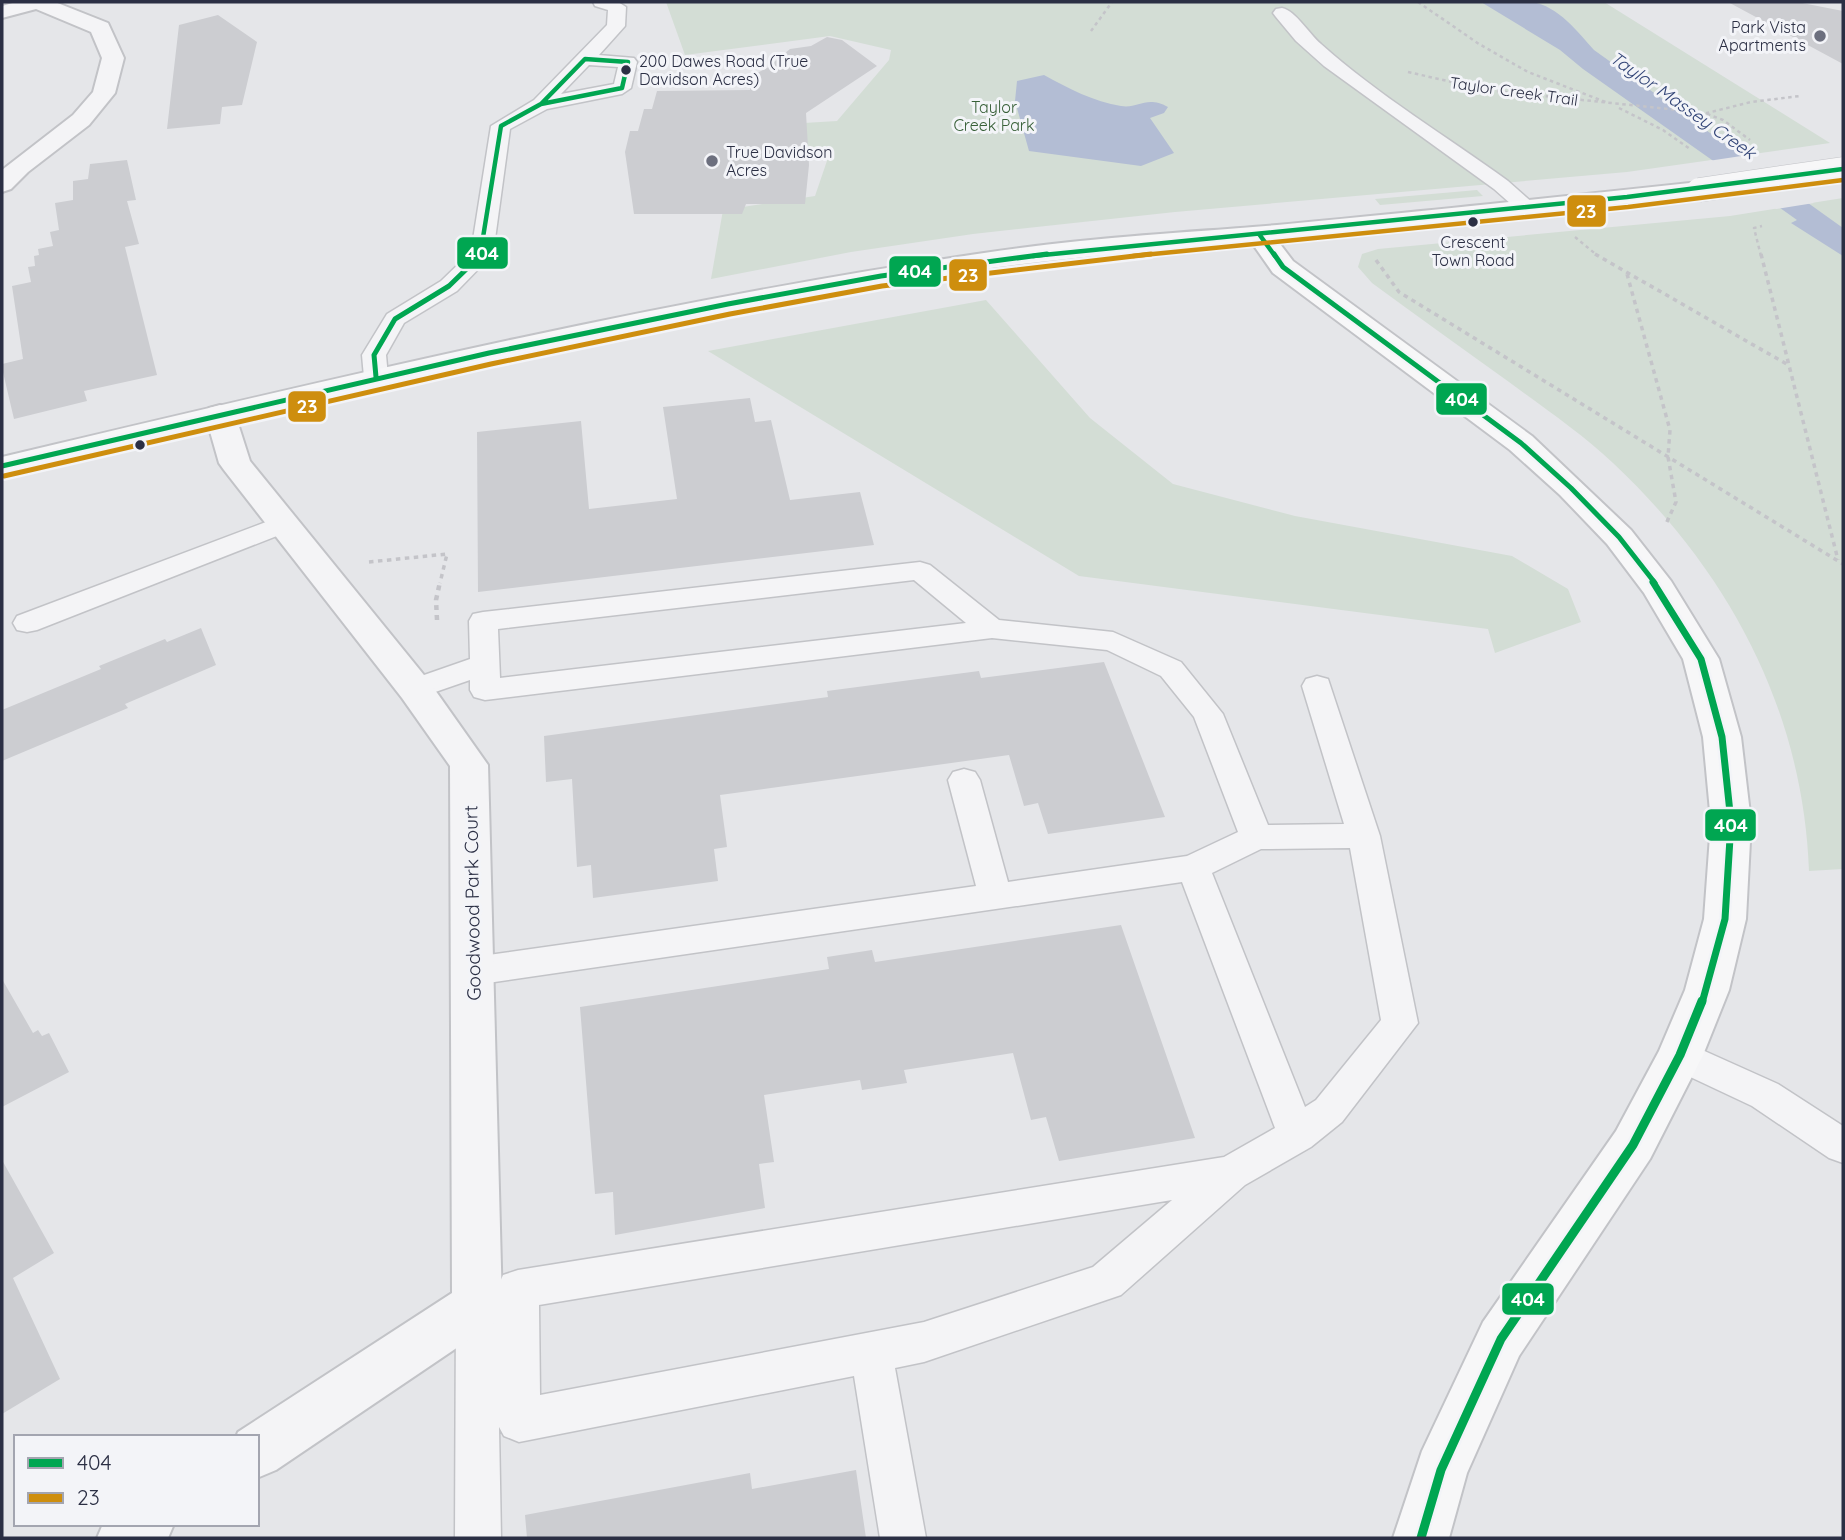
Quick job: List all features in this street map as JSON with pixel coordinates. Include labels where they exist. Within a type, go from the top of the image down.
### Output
[{"type":"street","points":[[2,12],[38,2],[100,28],[113,58],[104,93],[81,120],[2,184]]},
{"type":"street","points":[[2,466],[376,377],[730,304],[954,265],[1161,242],[1699,190],[1843,169]]},
{"type":"street","points":[[1259,234],[1283,267],[1521,443],[1571,488],[1619,537],[1658,589],[1701,659],[1722,737],[1731,822],[1725,919],[1707,990],[1680,1055],[1633,1145],[1501,1339],[1441,1470],[1421,1538]]},
{"type":"street","name":"Goodwood Park Court","points":[[220,414],[235,463],[415,689],[469,765],[477,1305]]},
{"type":"street","points":[[259,1450],[477,1305]]},
{"type":"street","points":[[125,1538],[143,1526]]},
{"type":"lane","points":[[376,377],[374,355],[395,319],[449,286],[482,254],[501,126],[541,104],[616,26],[617,7],[601,2]]},
{"type":"lane","points":[[1282,13],[1302,37],[1330,62],[1501,185],[1527,208]]},
{"type":"lane","points":[[541,104],[622,89],[628,62],[584,59]]},
{"type":"lane","points":[[27,623],[282,524]]},
{"type":"lane","points":[[992,629],[920,571],[483,621],[485,690],[992,629],[1055,633],[1113,641],[1171,669],[1208,714],[1256,837]]},
{"type":"lane","points":[[415,689],[485,664]]},
{"type":"lane","points":[[1231,1173],[518,1289],[519,1421],[924,1342],[1106,1282],[1231,1173],[1297,1135],[1329,1111],[1400,1023],[1364,836],[1318,686]]},
{"type":"lane","points":[[964,780],[995,895]]},
{"type":"lane","points":[[474,971],[1193,868],[1256,837],[1364,836]]},
{"type":"lane","points":[[1193,868],[1297,1135]]},
{"type":"lane","points":[[1680,1055],[1765,1094],[1843,1146]]},
{"type":"lane","name":"Goodwood Park Court","points":[[477,1305],[478,1538]]},
{"type":"lane","points":[[871,1352],[903,1538]]},
{"type":"lane","points":[[477,1365],[519,1355]]},
{"type":"path","points":[[1091,31],[1112,2]]},
{"type":"path","points":[[1418,2],[1479,44],[1528,72],[1614,105]]},
{"type":"path","name":"Taylor Creek Trail","points":[[1396,69],[1487,90],[1707,113],[1751,102],[1800,96]]},
{"type":"path","points":[[1754,228],[1838,561]]},
{"type":"path","points":[[1574,236],[1593,253],[1790,366]]},
{"type":"path","points":[[1375,258],[1399,292],[1843,564]]},
{"type":"path","points":[[1627,273],[1670,430],[1668,457],[1676,502],[1664,528]]},
{"type":"path","points":[[316,568],[447,554],[436,600],[438,626]]},
{"type":"green space","name":"Taylor Creek Park","points":[[666,2],[1604,2],[1830,143],[1627,172],[1175,212],[973,234],[851,252],[711,279],[723,210],[815,196],[830,152],[732,160],[771,125],[837,121],[889,60],[891,50],[830,36],[685,55]]},
{"type":"green space","points":[[1477,190],[1483,196],[1380,205],[1375,199]]},
{"type":"green space","points":[[1843,198],[1843,869],[1809,871],[1804,812],[1792,755],[1775,700],[1752,648],[1724,598],[1692,550],[1654,505],[1601,452],[1549,411],[1372,283],[1358,267],[1362,254],[1378,249],[1730,216]]},
{"type":"green space","points":[[986,300],[1090,418],[1173,484],[1295,516],[1512,556],[1568,589],[1581,622],[1495,653],[1488,629],[1079,576],[708,351]]},
{"type":"water","points":[[1481,2],[1532,2],[1559,14],[1594,50],[1843,228],[1843,256],[1791,223],[1797,220],[1560,50]]},
{"type":"water","points":[[1044,75],[1081,94],[1111,104],[1127,106],[1154,102],[1168,107],[1164,113],[1150,118],[1174,153],[1141,166],[1029,151],[1015,101],[1017,81]]},
{"type":"pier","points":[[1748,155],[1814,203],[1776,209],[1708,161]]},
{"type":"building","name":"Park Vista Apartments","points":[[1728,2],[1797,2],[1843,11],[1843,64]]},
{"type":"building","points":[[218,15],[257,42],[242,105],[222,107],[220,124],[167,129],[179,25]]},
{"type":"building","name":"True Davidson Acres","points":[[827,37],[842,40],[877,66],[806,113],[809,165],[805,204],[746,204],[742,214],[634,214],[625,152],[630,131],[638,131],[644,109],[652,109],[657,91],[750,90],[753,75],[767,68],[790,49],[811,46]]},
{"type":"building","points":[[127,160],[136,200],[127,201],[139,244],[125,247],[157,375],[84,391],[87,401],[14,419],[2,368],[2,364],[23,359],[12,286],[31,282],[28,267],[35,266],[34,256],[39,255],[38,249],[53,246],[50,232],[59,230],[55,203],[73,200],[73,181],[88,179],[90,164]]},
{"type":"building","points":[[750,398],[755,422],[771,420],[790,500],[860,492],[874,545],[478,592],[477,432],[581,421],[589,509],[677,499],[663,407]]},
{"type":"building","points":[[201,628],[216,665],[125,704],[128,708],[2,761],[2,710],[101,669],[99,666],[165,639],[167,642]]},
{"type":"building","points":[[1104,662],[1165,817],[1048,834],[1038,803],[1024,806],[1009,755],[720,795],[727,847],[714,849],[718,881],[593,898],[591,865],[577,867],[572,779],[546,782],[544,736],[828,697],[827,691],[979,671],[981,678]]},
{"type":"building","points":[[1121,925],[1195,1138],[1059,1161],[1046,1117],[1031,1120],[1013,1053],[904,1070],[907,1083],[862,1090],[860,1080],[764,1095],[774,1162],[759,1164],[765,1208],[615,1235],[613,1192],[595,1194],[580,1007],[829,969],[827,957],[872,950],[875,962]]},
{"type":"building","points":[[2,979],[33,1033],[38,1030],[42,1036],[49,1033],[69,1072],[2,1107]]},
{"type":"building","points":[[2,1160],[54,1253],[13,1278],[60,1379],[2,1414]]},
{"type":"building","points":[[856,1470],[866,1538],[527,1538],[525,1515],[750,1473],[752,1489]]},
{"type":"transit line","name":"404","points":[[585,59],[628,62],[622,88],[541,104],[585,59]]},
{"type":"transit line","name":"404","points":[[376,377],[374,355],[395,319],[449,286],[482,254],[501,126],[541,104]]},
{"type":"transit line","name":"404","points":[[2,466],[489,353],[881,276],[1072,251],[1627,197],[1843,169]]},
{"type":"transit line","name":"23","points":[[4,476],[491,364],[730,314],[882,286],[1073,262],[1628,207],[1843,180]]},
{"type":"transit line","name":"404","points":[[1259,234],[1283,267],[1521,443],[1571,488],[1619,537],[1659,589],[1701,659],[1722,737],[1731,822],[1725,919],[1707,990],[1680,1055],[1633,1145],[1501,1339],[1441,1470],[1421,1538]]},
{"type":"place","name":"Park Vista Apartments","points":[[1820,36]]},
{"type":"place","name":"200 Dawes Road (True Davidson Acres)","points":[[626,70]]},
{"type":"place","name":"True Davidson Acres","points":[[712,161]]},
{"type":"place","name":"Crescent Town Road","points":[[1473,222]]},
{"type":"water label","name":"Taylor Massey Creek","points":[[1683,105]]}]
